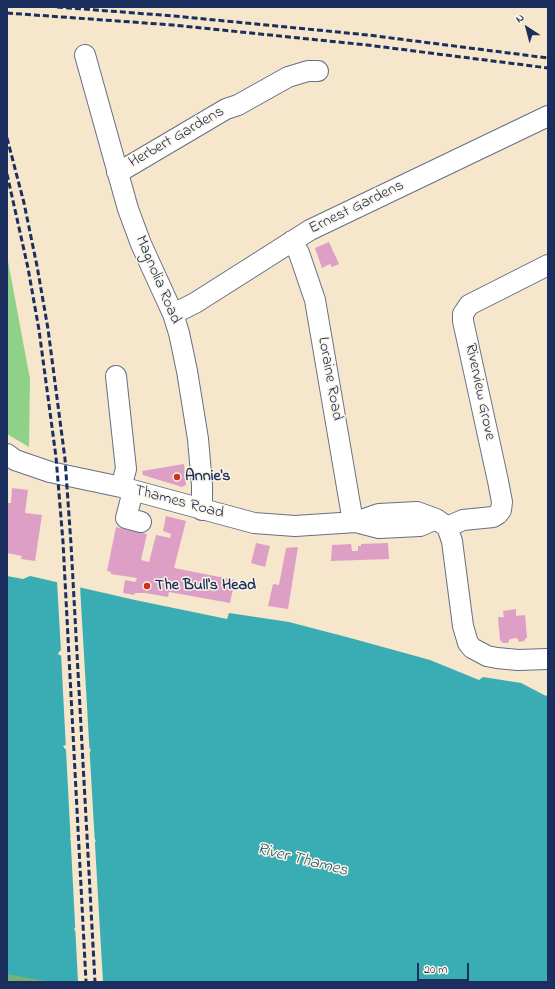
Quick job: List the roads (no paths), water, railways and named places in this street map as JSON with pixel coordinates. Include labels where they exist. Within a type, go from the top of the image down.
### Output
[{"type":"street","name":"Magnolia Road","points":[[86,55],[117,172],[141,244],[173,314],[179,333],[186,365],[198,439],[202,485],[202,510]]},
{"type":"street","name":"Herbert Gardens","points":[[117,172],[226,109],[238,105],[288,77],[308,71],[318,71]]},
{"type":"street","name":"Ernest Gardens","points":[[173,314],[195,303],[310,230],[548,116]]},
{"type":"street","name":"Loraine Road","points":[[292,241],[299,253],[315,300],[355,522]]},
{"type":"street","name":"Riverview Grove","points":[[442,523],[493,517],[501,510],[502,502],[463,321],[465,309],[469,305],[548,265]]},
{"type":"street","points":[[116,376],[126,470],[126,518],[141,522]]},
{"type":"street","name":"Thames Road","points":[[7,454],[16,460],[50,472],[127,489],[254,523],[295,526],[355,522],[379,514],[417,512],[442,523]]},
{"type":"street","points":[[442,523],[452,541],[463,626],[468,643],[476,651],[487,656],[518,660],[548,659]]},
{"type":"water","name":"River Thames","points":[[7,576],[23,579],[30,576],[227,619],[229,613],[289,622],[430,660],[479,680],[483,677],[521,683],[546,696],[548,694],[548,982],[51,982],[7,974]],"holes":[[[61,650],[81,654],[81,659],[59,655],[58,653]],[[63,746],[89,747],[91,751],[65,749]],[[71,837],[94,838],[96,841],[94,843],[71,841]],[[76,927],[98,927],[100,930],[98,932],[76,932],[74,929]]]},
{"type":"railway","points":[[57,7],[174,16],[368,35],[548,58]]},
{"type":"railway","points":[[7,13],[173,25],[367,45],[548,68]]},
{"type":"railway","points":[[7,138],[24,203],[37,266],[48,329],[65,459],[95,982]]},
{"type":"railway","points":[[7,174],[28,268],[39,330],[56,457],[63,542],[86,982]]},
{"type":"place","name":"Annie's","points":[[177,477]]},
{"type":"place","name":"The Bull's Head","points":[[147,586]]}]
